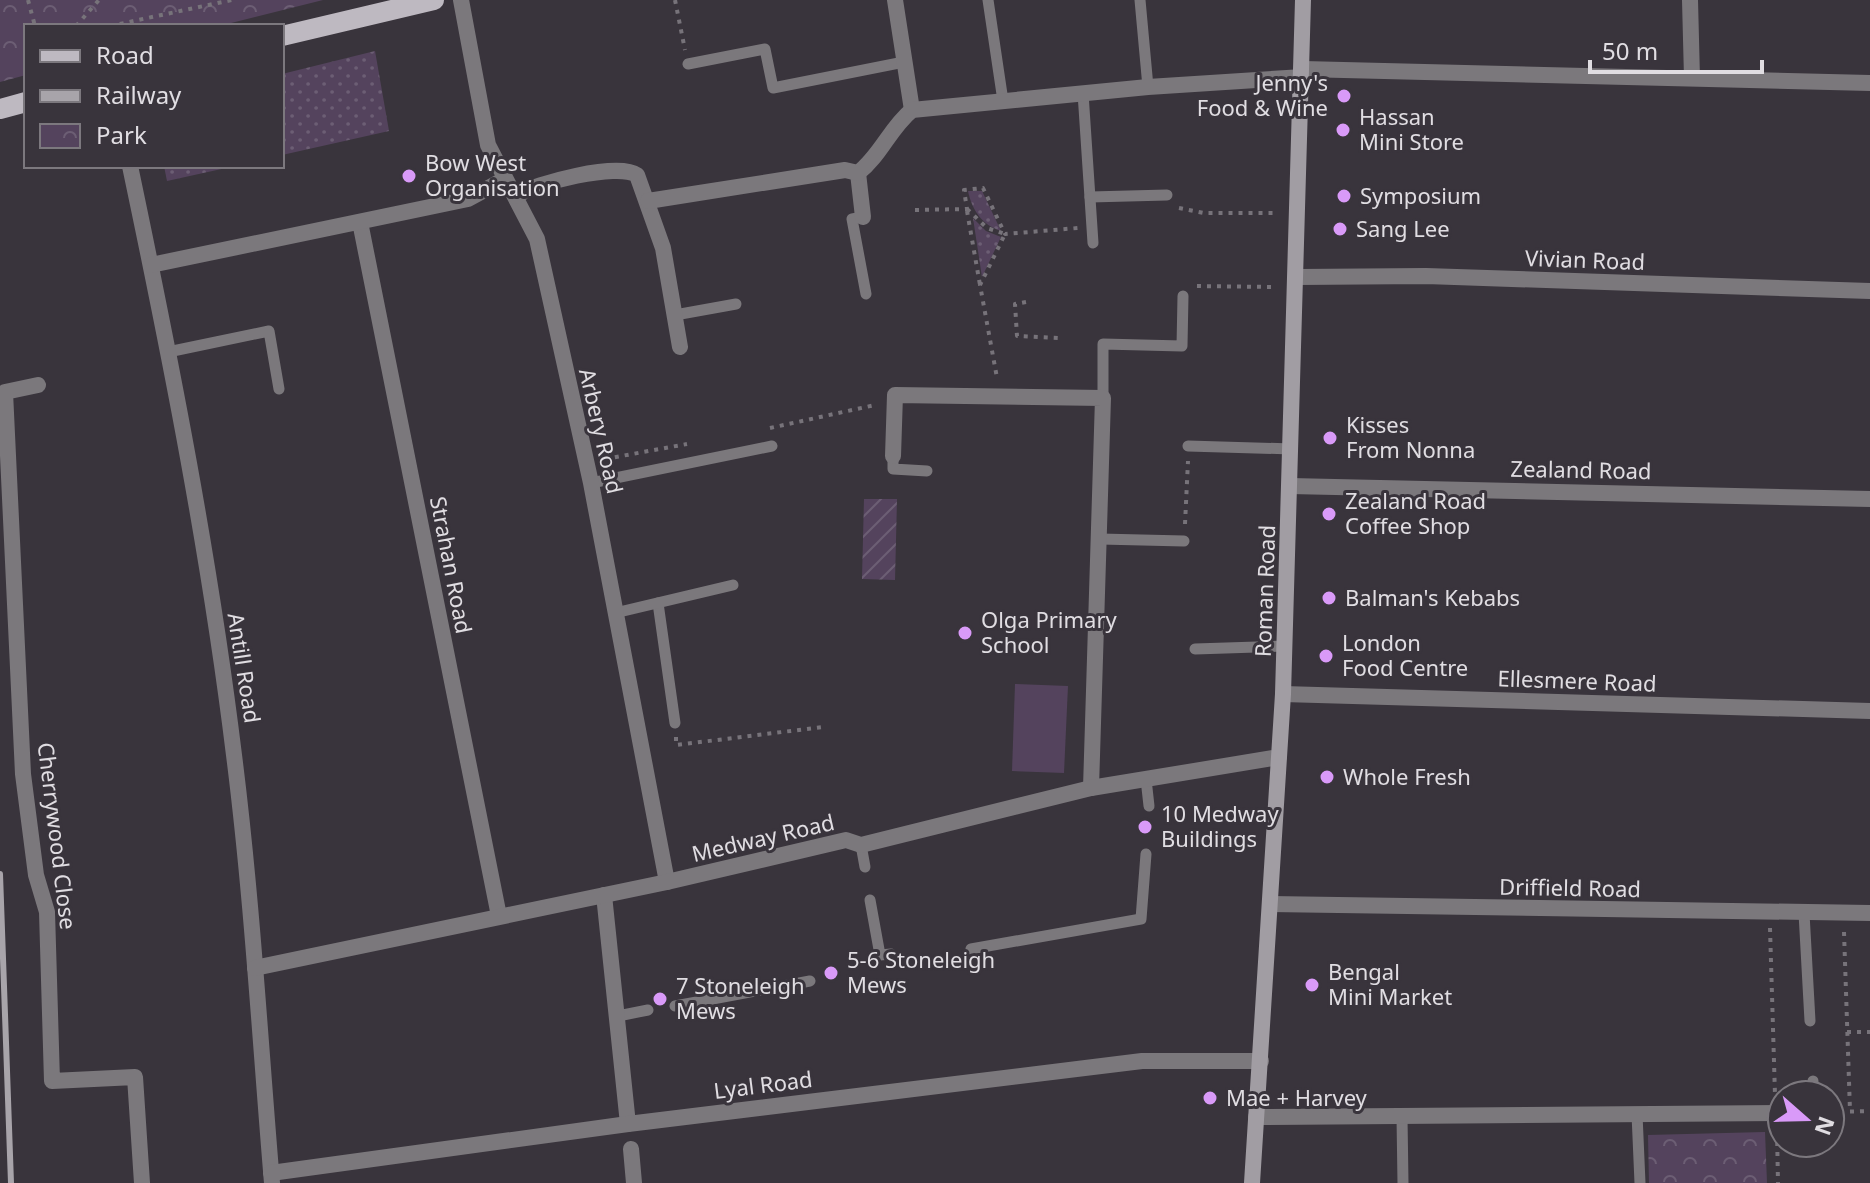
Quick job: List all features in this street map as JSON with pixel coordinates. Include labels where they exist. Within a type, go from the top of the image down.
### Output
[{"type":"main road","points":[[284,36],[434,0]]},
{"type":"main road","name":"Roman Road","points":[[1252,1183],[1283,694],[1300,214],[1303,0]]},
{"type":"main road","points":[[0,109],[24,103]]},
{"type":"street","name":"Arbery Road","points":[[461,0],[486,137],[537,239],[591,483],[667,882]]},
{"type":"street","points":[[895,0],[912,110]]},
{"type":"street","points":[[1690,0],[1692,78]]},
{"type":"street","points":[[858,173],[871,163],[897,122],[912,110],[1303,73],[1870,83]]},
{"type":"street","name":"Antill Road","points":[[130,168],[168,352],[224,685],[255,968],[271,1178]]},
{"type":"street","points":[[516,196],[538,185],[623,169],[637,175],[663,248],[680,347]]},
{"type":"street","points":[[648,201],[845,170],[858,173]]},
{"type":"street","points":[[858,173],[863,217]]},
{"type":"street","points":[[151,265],[468,199],[505,179]]},
{"type":"street","name":"Strahan Road","points":[[360,222],[499,916]]},
{"type":"street","name":"Vivian Road","points":[[1298,277],[1426,276],[1870,291]]},
{"type":"street","name":"Cherrywood Close","points":[[38,385],[5,392],[23,774],[36,875],[47,912],[52,1081],[135,1077],[142,1183]]},
{"type":"street","points":[[893,456],[895,395],[1103,398],[1091,788]]},
{"type":"street","name":"Zealand Road","points":[[1290,486],[1870,499]]},
{"type":"street","name":"Ellesmere Road","points":[[1283,694],[1870,711]]},
{"type":"street","name":"Medway Road","points":[[255,968],[667,882],[846,840],[861,845],[1091,788],[1279,757]]},
{"type":"street","points":[[604,895],[628,1124]]},
{"type":"street","name":"Driffield Road","points":[[1270,904],[1870,913]]},
{"type":"street","name":"Lyal Road","points":[[271,1178],[628,1124],[1142,1061],[1261,1061]]},
{"type":"street","points":[[1256,1117],[1766,1113]]},
{"type":"street","points":[[631,1149],[634,1183]]},
{"type":"lane","points":[[988,0],[1003,101]]},
{"type":"lane","points":[[1140,0],[1148,87]]},
{"type":"lane","points":[[688,64],[765,49],[773,88],[904,62]]},
{"type":"lane","points":[[1083,93],[1093,243]]},
{"type":"lane","points":[[1090,197],[1167,195]]},
{"type":"lane","points":[[863,217],[852,219],[866,294]]},
{"type":"lane","points":[[1103,398],[1103,344],[1182,346],[1183,296]]},
{"type":"lane","points":[[675,315],[736,304]]},
{"type":"lane","points":[[168,352],[269,331],[279,389]]},
{"type":"lane","points":[[591,483],[772,446]]},
{"type":"lane","points":[[1188,446],[1292,449]]},
{"type":"lane","points":[[893,456],[893,469],[927,471]]},
{"type":"lane","points":[[1100,539],[1184,541]]},
{"type":"lane","points":[[615,613],[733,585]]},
{"type":"lane","points":[[658,603],[675,723]]},
{"type":"lane","points":[[1195,649],[1284,646]]},
{"type":"lane","points":[[1146,779],[1149,806]]},
{"type":"lane","points":[[861,845],[865,867]]},
{"type":"lane","points":[[971,949],[1141,919],[1146,854]]},
{"type":"lane","points":[[870,900],[880,955],[891,954]]},
{"type":"lane","points":[[1804,913],[1810,1021]]},
{"type":"lane","points":[[675,1006],[810,981]]},
{"type":"lane","points":[[618,1016],[648,1010]]},
{"type":"lane","points":[[1637,1114],[1640,1183]]},
{"type":"lane","points":[[1402,1117],[1403,1183]]},
{"type":"path","points":[[28,0],[34,24]]},
{"type":"path","points":[[78,24],[99,0]]},
{"type":"path","points":[[119,24],[232,0]]},
{"type":"path","points":[[675,0],[688,64]]},
{"type":"path","points":[[1000,397],[964,190],[983,188],[1005,234]]},
{"type":"path","points":[[1167,195],[1179,209],[1204,213],[1300,214]]},
{"type":"path","points":[[915,210],[967,209],[987,228],[1005,234],[1092,227]]},
{"type":"path","points":[[980,285],[1005,234]]},
{"type":"path","points":[[1183,296],[1184,287],[1282,287]]},
{"type":"path","points":[[1026,302],[1015,304],[1017,336],[1059,338]]},
{"type":"path","points":[[1184,541],[1188,446]]},
{"type":"path","points":[[675,723],[676,745],[823,727]]},
{"type":"path","points":[[1770,913],[1777,1079]]},
{"type":"path","points":[[1843,913],[1850,1111]]},
{"type":"path","points":[[1847,1032],[1870,1032]]},
{"type":"path","points":[[1846,1111],[1870,1111]]},
{"type":"path","points":[[1778,1159],[1778,1183]]},
{"type":"green space","points":[[0,0],[323,0],[227,24],[24,24],[24,76],[0,82]]},
{"type":"green space","points":[[375,51],[389,131],[284,155],[284,74]]},
{"type":"green space","points":[[164,168],[226,168],[167,181]]},
{"type":"green space","points":[[968,191],[982,191],[1001,231],[983,221],[972,204]]},
{"type":"green space","points":[[973,218],[986,231],[1001,237],[982,277]]},
{"type":"green space","points":[[864,499],[897,499],[895,580],[862,579]]},
{"type":"green space","points":[[1015,684],[1068,686],[1064,773],[1012,771]]},
{"type":"green space","points":[[1765,1132],[1767,1183],[1649,1183],[1648,1135]]},
{"type":"railway","points":[[0,874],[11,1183]]},
{"type":"place","name":"Jenny's Food & Wine","points":[[1344,96]]},
{"type":"place","name":"Hassan Mini Store","points":[[1343,130]]},
{"type":"place","name":"Bow West Organisation","points":[[409,176]]},
{"type":"place","name":"Symposium","points":[[1344,196]]},
{"type":"place","name":"Sang Lee","points":[[1340,229]]},
{"type":"place","name":"Kisses From Nonna","points":[[1330,438]]},
{"type":"place","name":"Zealand Road Coffee Shop","points":[[1329,514]]},
{"type":"place","name":"Balman's Kebabs","points":[[1329,598]]},
{"type":"place","name":"Olga Primary School","points":[[965,633]]},
{"type":"place","name":"London Food Centre","points":[[1326,656]]},
{"type":"place","name":"Whole Fresh","points":[[1327,777]]},
{"type":"place","name":"10 Medway Buildings","points":[[1145,827]]},
{"type":"place","name":"5-6 Stoneleigh Mews","points":[[831,973]]},
{"type":"place","name":"Bengal Mini Market","points":[[1312,985]]},
{"type":"place","name":"7 Stoneleigh Mews","points":[[660,999]]},
{"type":"place","name":"Mae + Harvey","points":[[1210,1098]]}]
